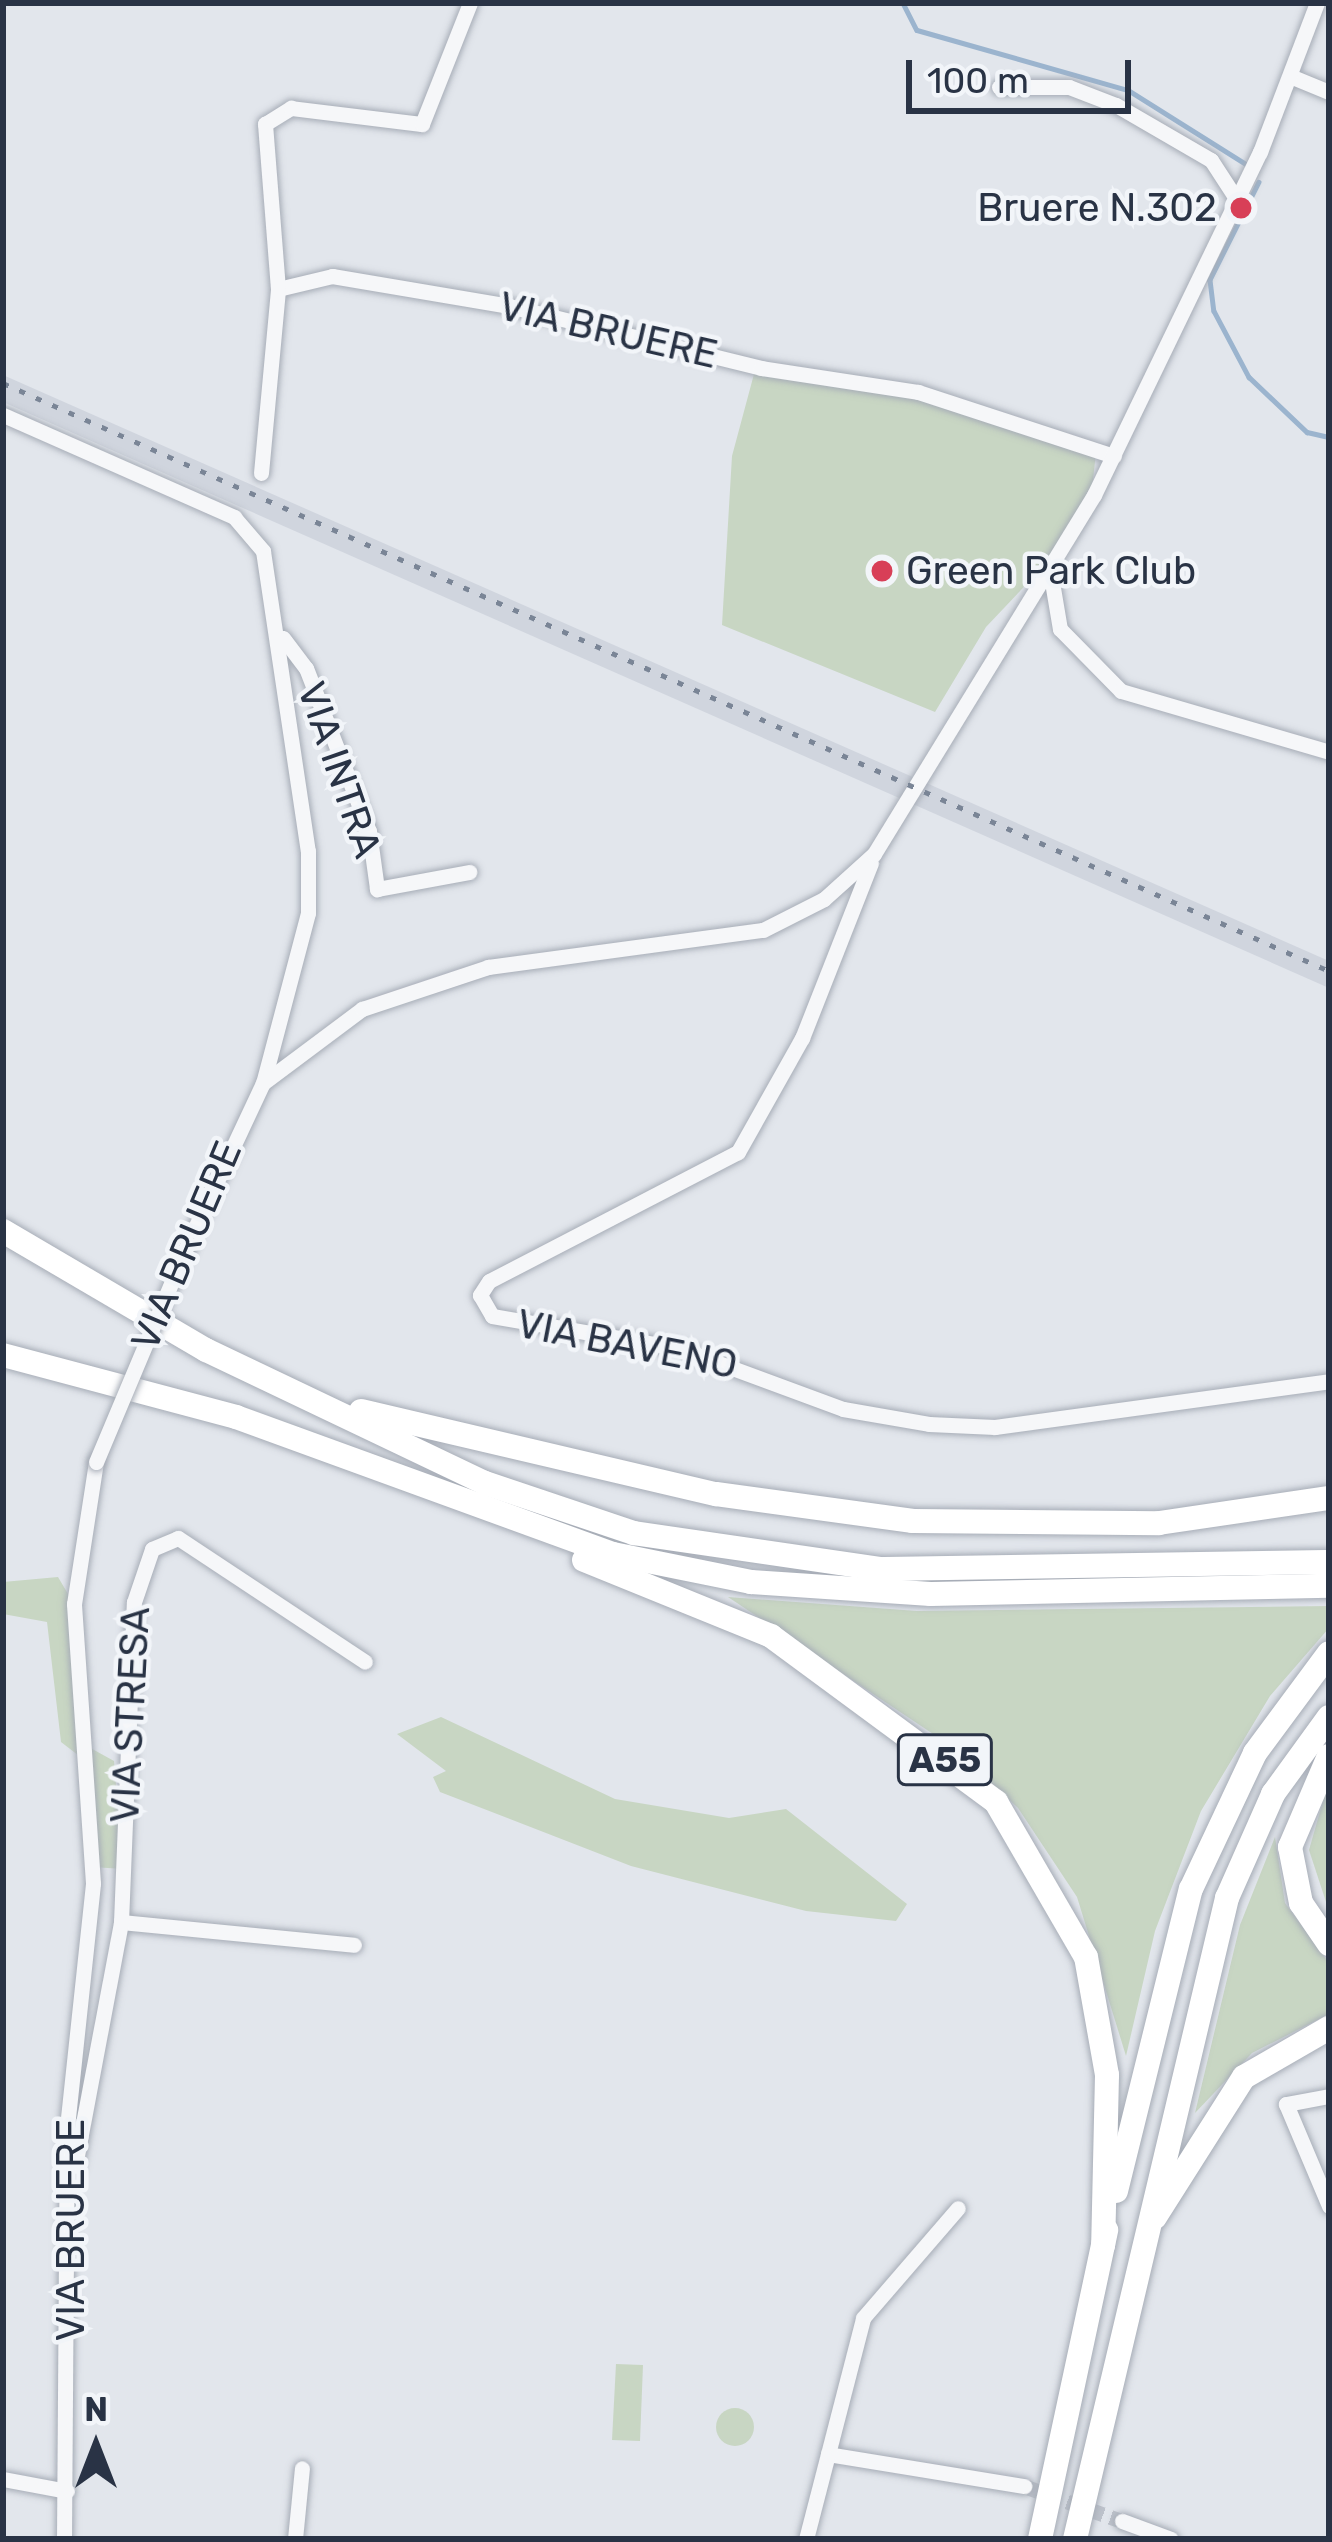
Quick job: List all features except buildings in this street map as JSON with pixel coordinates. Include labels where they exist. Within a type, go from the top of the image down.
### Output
[{"type":"highway","points":[[3,1231],[164,1330],[538,1504],[733,1555],[881,1569],[1329,1562]]},
{"type":"highway","name":"A55","points":[[3,1354],[236,1417],[473,1509],[771,1636],[996,1802],[1086,1957],[1107,2074],[1102,2246]]},
{"type":"highway","points":[[292,1390],[455,1438],[856,1516],[1137,1524],[1329,1498]]},
{"type":"highway","name":"A55","points":[[473,1509],[613,1554],[822,1589],[1329,1586]]},
{"type":"highway","name":"A55","points":[[1040,2539],[1102,2246],[1191,1889],[1255,1753],[1329,1653]]},
{"type":"highway","points":[[1075,2539],[1226,1898],[1273,1794],[1329,1717]]},
{"type":"highway","points":[[1329,1756],[1289,1847],[1301,1903],[1329,1944]]},
{"type":"highway","points":[[1147,2229],[1244,2077],[1329,2028]]},
{"type":"street","points":[[261,473],[278,289],[271,113],[422,124],[470,3]]},
{"type":"street","name":"VIA BRUERE","points":[[64,2539],[69,2195],[93,1883],[75,1569],[96,1462],[187,1245],[263,1083],[320,1035],[416,985],[763,930],[824,899],[874,854],[1050,570],[1114,456],[1237,200],[1317,3]]},
{"type":"street","points":[[1290,76],[1329,92]]},
{"type":"street","points":[[999,87],[1069,87],[1136,114],[1211,160],[1237,200]]},
{"type":"street","name":"VIA BRUERE","points":[[278,289],[332,276],[530,310],[761,368],[918,392],[1114,456]]},
{"type":"street","points":[[3,415],[234,517],[263,551],[281,636],[308,913],[263,1083]]},
{"type":"street","points":[[1050,570],[1060,628],[1121,691],[1329,752]]},
{"type":"street","name":"VIA INTRA","points":[[281,636],[306,668],[369,831],[376,890],[469,872]]},
{"type":"street","name":"VIA BAVENO","points":[[874,854],[802,1038],[738,1152],[489,1280],[480,1295],[492,1316],[678,1348],[843,1408],[928,1424],[995,1427],[1329,1382]]},
{"type":"street","name":"VIA STRESA","points":[[69,2195],[122,1922],[134,1602],[152,1549],[178,1538],[365,1662]]},
{"type":"street","points":[[122,1922],[354,1946]]},
{"type":"street","points":[[1329,2096],[1286,2104],[1286,2117],[1329,2206]]},
{"type":"street","points":[[806,2539],[862,2318],[958,2208]]},
{"type":"street","points":[[828,2454],[1024,2486]]},
{"type":"street","points":[[295,2539],[302,2468]]},
{"type":"street","points":[[3,2479],[67,2491]]},
{"type":"street","points":[[1122,2521],[1171,2539]]},
{"type":"shaded area","points":[[3,375],[1329,961],[1329,988],[3,402]]},
{"type":"green space","name":"Green Park Club","points":[[754,374],[922,399],[1096,452],[1089,518],[986,627],[935,712],[722,625],[732,456]]},
{"type":"green space","points":[[58,1577],[74,1604],[85,1745],[114,1761],[123,1869],[93,1867],[87,1762],[61,1742],[47,1622],[3,1614],[3,1582]]},
{"type":"green space","points":[[728,1597],[917,1611],[1329,1606],[1329,1628],[1270,1696],[1201,1811],[1155,1931],[1126,2056],[1077,1897],[1018,1808],[957,1750]]},
{"type":"green space","points":[[441,1717],[615,1799],[729,1818],[786,1809],[907,1904],[896,1921],[806,1911],[631,1866],[440,1792],[433,1777],[446,1771],[397,1734]]},
{"type":"green space","points":[[1329,1780],[1329,1911],[1309,1850]]},
{"type":"green space","points":[[1275,1837],[1285,1903],[1329,1963],[1329,2014],[1252,2053],[1195,2113],[1240,1925]]},
{"type":"green space","points":[[616,2364],[643,2365],[640,2441],[612,2440]]},
{"type":"green space","points":[[735,2408],[748,2414],[754,2427],[748,2440],[735,2446],[722,2440],[716,2427],[722,2414]]},
{"type":"waterway","points":[[903,3],[917,30],[1128,90],[1246,164]]},
{"type":"waterway","points":[[1259,182],[1210,280],[1214,311],[1249,377],[1307,432],[1329,437]]},
{"type":"tunnel","points":[[1024,2486],[1122,2521]]},
{"type":"railway","points":[[3,383],[1329,971]]},
{"type":"place","name":"Bruere N.302","points":[[1241,208]]},
{"type":"place","name":"Green Park Club","points":[[882,571]]}]
